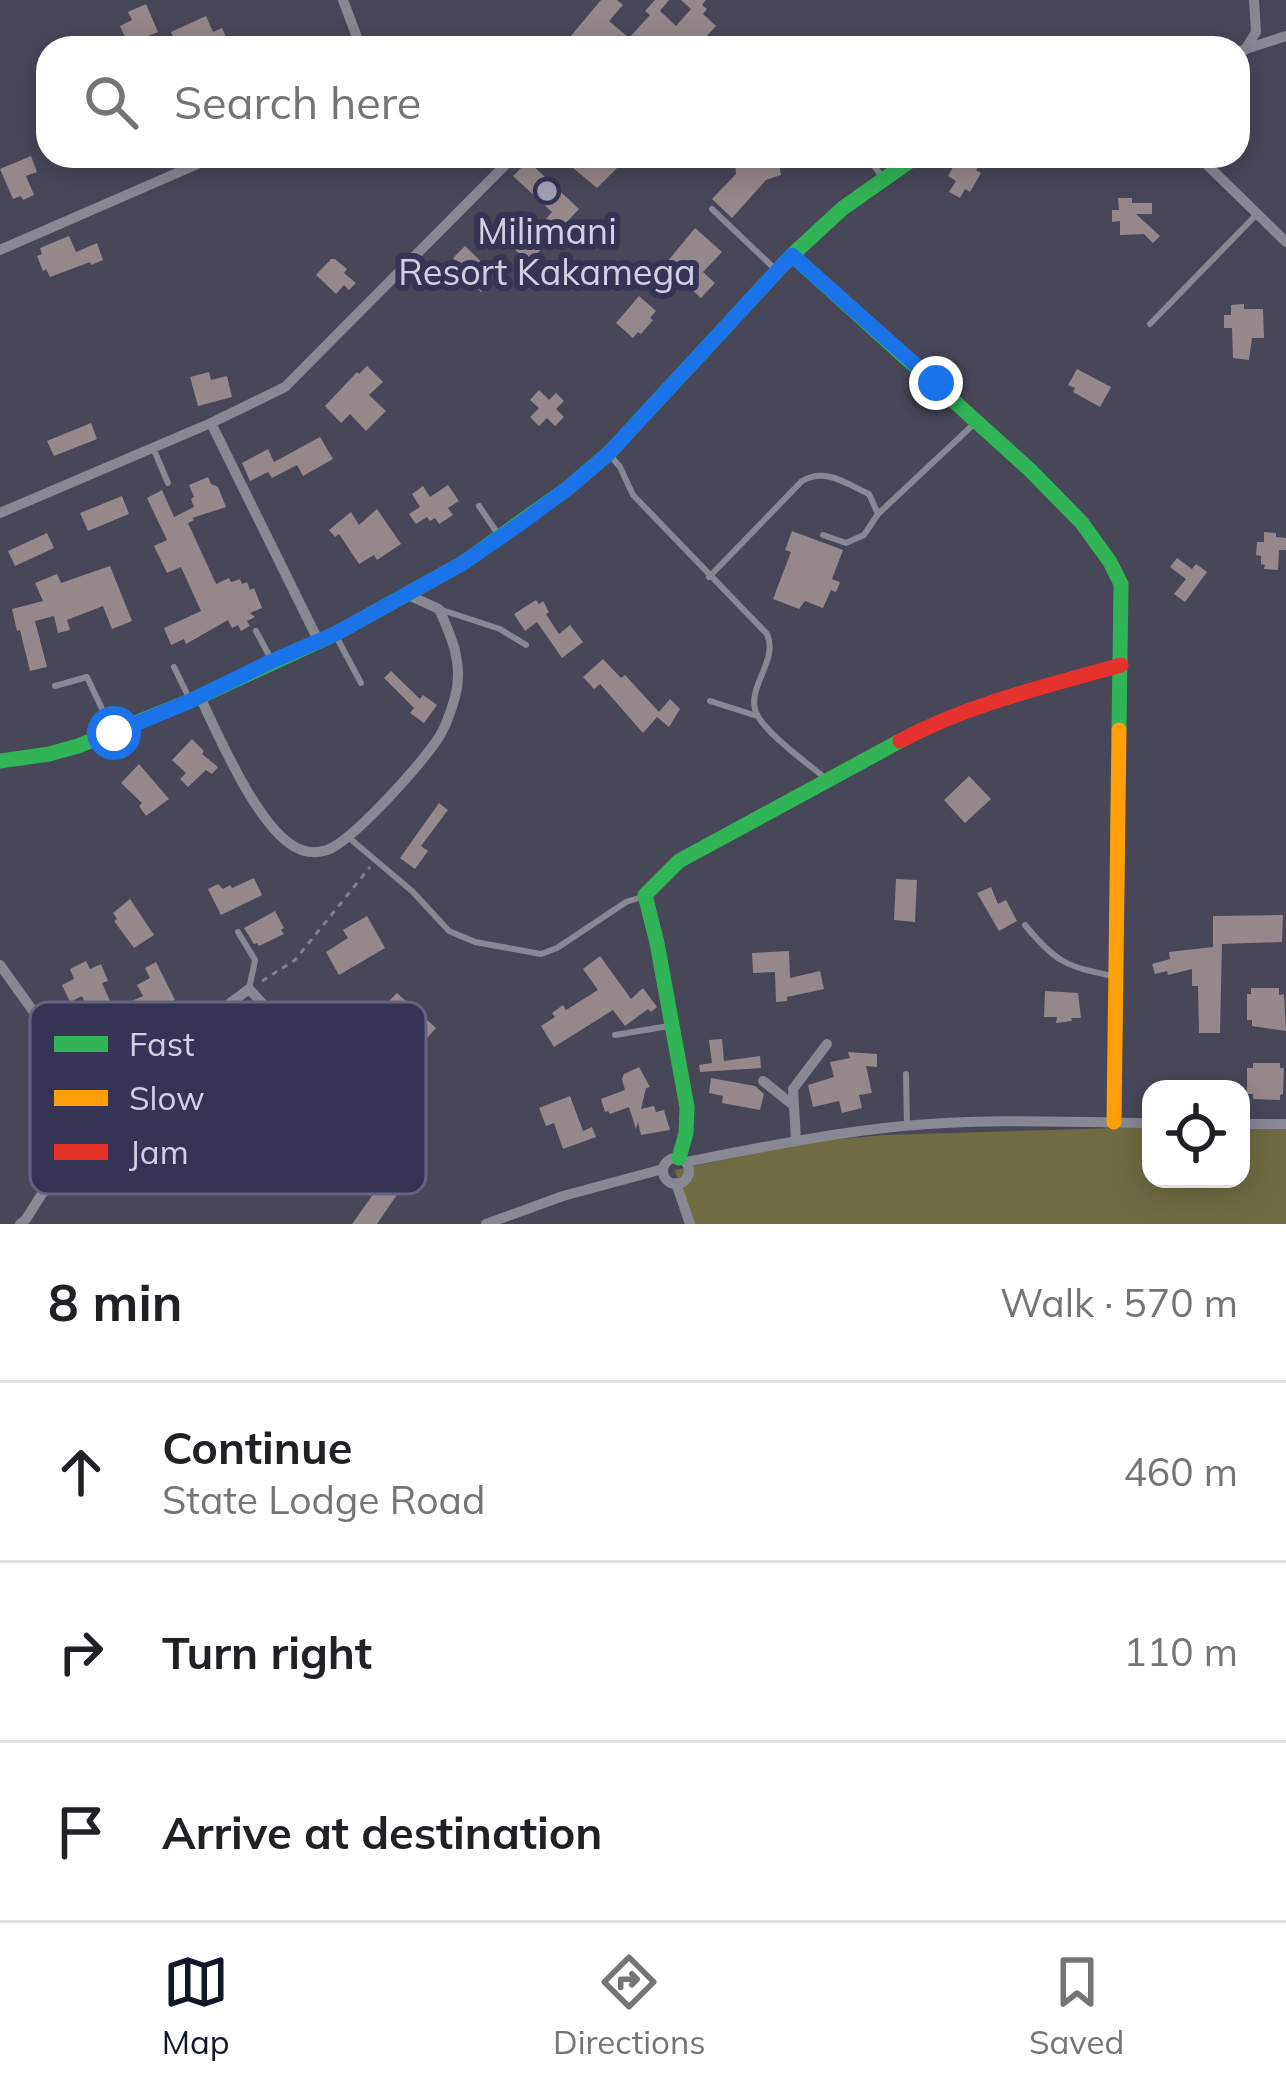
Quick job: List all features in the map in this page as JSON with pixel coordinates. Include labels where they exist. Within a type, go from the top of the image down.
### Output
[{"type":"street","points":[[343,0],[356,36]]},
{"type":"street","points":[[1250,40],[1256,32],[1254,0]]},
{"type":"street","points":[[1250,47],[1286,36]]},
{"type":"street","points":[[0,250],[188,168]]},
{"type":"street","points":[[0,513],[274,394],[302,374],[502,168]]},
{"type":"street","points":[[0,761],[49,754],[195,699],[335,634],[463,563],[609,453],[792,255],[843,208],[899,168]]},
{"type":"street","points":[[1210,168],[1286,242]]},
{"type":"street","points":[[792,255],[1082,520],[1108,555],[1121,584],[1114,1122]]},
{"type":"street","points":[[211,423],[319,642]]},
{"type":"street","points":[[195,699],[259,810],[300,850],[327,850],[349,837],[439,737],[455,696],[454,644],[439,609],[408,595]]},
{"type":"street","points":[[676,1184],[688,1174],[682,1160],[687,1107],[645,896],[679,861],[940,720],[1121,665]]},
{"type":"street","points":[[0,965],[30,1007]]},
{"type":"street","points":[[232,1002],[249,989],[261,1002]]},
{"type":"street","points":[[796,1140],[793,1089],[827,1044]]},
{"type":"street","points":[[763,1082],[793,1105]]},
{"type":"street","points":[[690,1224],[676,1184],[664,1177],[667,1161],[907,1125],[1142,1123]]},
{"type":"street","points":[[1250,1124],[1286,1124]]},
{"type":"street","points":[[486,1224],[663,1168]]},
{"type":"street","points":[[20,1224],[41,1194]]},
{"type":"lane","points":[[876,168],[883,179]]},
{"type":"lane","points":[[712,209],[778,271]]},
{"type":"lane","points":[[1150,324],[1257,214]]},
{"type":"lane","points":[[823,535],[846,543],[864,535],[878,514],[977,421]]},
{"type":"lane","points":[[152,446],[168,483]]},
{"type":"lane","points":[[609,453],[633,495],[772,641],[754,698],[757,716]]},
{"type":"lane","points":[[709,577],[811,476],[821,474],[869,494],[878,514]]},
{"type":"lane","points":[[478,506],[500,537]]},
{"type":"lane","points":[[439,609],[500,629],[526,645]]},
{"type":"lane","points":[[256,631],[272,661]]},
{"type":"lane","points":[[335,634],[361,682]]},
{"type":"lane","points":[[174,667],[195,699]]},
{"type":"lane","points":[[55,686],[87,677],[114,733]]},
{"type":"lane","points":[[710,701],[757,716],[828,781]]},
{"type":"lane","points":[[349,837],[412,890],[449,932],[525,952],[541,954],[557,948],[626,902],[645,896]]},
{"type":"lane","points":[[1025,925],[1046,950],[1074,968],[1117,976]]},
{"type":"lane","points":[[238,932],[255,960],[249,989]]},
{"type":"lane","points":[[615,1035],[673,1026]]},
{"type":"lane","points":[[906,1074],[907,1125]]},
{"type":"path","points":[[249,989],[295,960],[375,860]]},
{"type":"shaded area","points":[[1250,1126],[1286,1126],[1286,1224],[690,1224],[675,1170],[810,1142],[884,1135],[1142,1127],[1142,1188],[1250,1188]]},
{"type":"building","points":[[601,0],[623,5],[609,21],[627,36],[571,36]]},
{"type":"building","points":[[655,0],[669,0],[660,11],[676,26],[691,9],[681,0],[706,0],[703,14],[716,26],[707,36],[631,36],[650,15],[645,11]]},
{"type":"building","points":[[146,4],[158,32],[125,36],[120,26],[132,20],[128,12]]},
{"type":"building","points":[[206,16],[213,32],[222,28],[226,36],[173,36],[171,32]]},
{"type":"building","points":[[31,156],[37,172],[26,176],[34,195],[13,199],[0,169]]},
{"type":"building","points":[[521,168],[535,168],[579,209],[529,262],[512,247],[521,237],[526,242],[552,212],[513,176]]},
{"type":"building","points":[[573,168],[617,168],[597,188]]},
{"type":"building","points":[[735,168],[780,168],[781,175],[766,180],[732,218],[712,199],[736,174]]},
{"type":"building","points":[[953,168],[978,168],[981,173],[970,192],[965,189],[960,198],[949,192],[956,181],[948,176]]},
{"type":"building","points":[[1118,198],[1152,203],[1152,214],[1136,214],[1160,236],[1153,243],[1144,234],[1120,235],[1120,221],[1112,222],[1112,210],[1119,210]]},
{"type":"building","points":[[695,228],[722,252],[703,272],[715,283],[701,298],[663,267]]},
{"type":"building","points":[[69,236],[76,252],[97,243],[103,260],[50,277],[37,256],[42,254],[40,248]]},
{"type":"building","points":[[465,246],[496,276],[481,292],[453,258]]},
{"type":"building","points":[[331,259],[347,269],[344,273],[356,283],[349,290],[344,285],[336,294],[316,275]]},
{"type":"building","points":[[639,296],[656,311],[633,338],[616,323]]},
{"type":"building","points":[[1244,304],[1244,309],[1263,309],[1264,338],[1252,338],[1249,360],[1233,358],[1232,328],[1224,328],[1224,315],[1231,315],[1231,305]]},
{"type":"building","points":[[367,366],[383,382],[369,395],[386,411],[366,431],[350,414],[341,423],[325,406]]},
{"type":"building","points":[[1077,369],[1111,387],[1100,407],[1068,385]]},
{"type":"building","points":[[209,372],[211,380],[227,376],[232,397],[198,406],[190,377]]},
{"type":"building","points":[[539,390],[549,400],[556,393],[564,401],[556,409],[564,417],[555,426],[547,418],[539,426],[530,417],[539,408],[530,400]]},
{"type":"building","points":[[91,423],[97,439],[54,456],[47,441]]},
{"type":"building","points":[[320,437],[333,459],[303,476],[297,465],[272,478],[268,472],[250,481],[242,463],[268,449],[274,462]]},
{"type":"building","points":[[208,477],[226,507],[188,523],[216,584],[229,578],[247,582],[262,608],[250,613],[255,617],[241,631],[228,620],[186,644],[184,639],[171,645],[164,628],[201,611],[181,567],[167,573],[154,546],[167,540],[147,498],[162,490],[174,517],[194,507],[189,485]]},
{"type":"building","points":[[448,485],[459,501],[448,508],[453,515],[439,524],[427,517],[416,524],[409,514],[420,507],[412,494],[423,486],[430,497]]},
{"type":"building","points":[[122,496],[129,514],[88,531],[80,513]]},
{"type":"building","points":[[377,509],[401,544],[377,560],[374,555],[359,564],[339,534],[335,537],[329,530],[351,512],[359,525]]},
{"type":"building","points":[[792,531],[843,550],[832,579],[840,582],[823,608],[805,601],[799,609],[773,599],[791,552],[785,550]]},
{"type":"building","points":[[1264,532],[1286,538],[1286,550],[1279,550],[1278,570],[1264,569],[1261,556],[1256,555]]},
{"type":"building","points":[[47,533],[54,548],[15,566],[8,551]]},
{"type":"building","points":[[1177,558],[1192,569],[1196,564],[1207,572],[1185,602],[1174,594],[1186,579],[1170,567]]},
{"type":"building","points":[[110,566],[132,621],[112,629],[103,606],[67,620],[70,630],[58,633],[54,616],[35,621],[47,667],[30,671],[12,609],[43,601],[35,583],[57,574],[61,583]]},
{"type":"building","points":[[536,600],[543,601],[559,634],[570,625],[583,642],[562,658],[537,622],[525,631],[514,614]]},
{"type":"building","points":[[603,659],[659,712],[670,699],[680,709],[669,727],[657,717],[643,733],[600,684],[594,689],[583,677]]},
{"type":"building","points":[[391,671],[420,699],[423,695],[437,705],[424,723],[410,713],[414,708],[384,678]]},
{"type":"building","points":[[192,739],[218,767],[212,774],[206,770],[188,787],[180,779],[186,773],[172,760]]},
{"type":"building","points":[[139,764],[169,799],[146,816],[139,806],[142,803],[121,783]]},
{"type":"building","points":[[969,776],[991,799],[965,823],[944,800]]},
{"type":"building","points":[[439,803],[448,810],[421,846],[428,851],[415,869],[400,858]]},
{"type":"building","points":[[254,878],[262,895],[221,915],[208,889],[218,884],[232,888]]},
{"type":"building","points":[[896,879],[917,880],[915,922],[894,920]]},
{"type":"building","points":[[991,887],[998,904],[1006,900],[1017,921],[999,931],[977,893]]},
{"type":"building","points":[[130,899],[154,935],[134,948],[113,913]]},
{"type":"building","points":[[275,911],[284,934],[254,944],[244,928]]},
{"type":"building","points":[[1283,915],[1282,942],[1222,944],[1220,1033],[1199,1033],[1198,986],[1192,986],[1192,969],[1155,974],[1152,964],[1170,959],[1169,952],[1213,947],[1213,916]]},
{"type":"building","points":[[367,916],[385,948],[339,975],[326,952],[348,938],[343,930]]},
{"type":"building","points":[[789,951],[790,978],[820,971],[824,989],[776,1002],[775,972],[753,973],[752,953]]},
{"type":"building","points":[[600,956],[631,999],[643,988],[657,1007],[625,1026],[613,1010],[554,1047],[541,1026],[563,1005],[566,1010],[598,990],[583,969]]},
{"type":"building","points":[[86,961],[90,969],[101,964],[108,981],[102,983],[111,1002],[85,1002],[82,996],[70,1002],[62,985],[74,979],[70,969]]},
{"type":"building","points":[[156,962],[175,1000],[129,1002],[143,996],[137,985],[150,978],[145,968]]},
{"type":"building","points":[[1251,988],[1279,988],[1279,995],[1284,994],[1286,1031],[1252,1026],[1252,1020],[1247,1020]]},
{"type":"building","points":[[1045,991],[1078,993],[1081,1018],[1056,1023],[1057,1017],[1044,1017]]},
{"type":"building","points":[[426,1019],[436,1028],[426,1039]]},
{"type":"building","points":[[722,1039],[724,1061],[760,1056],[761,1068],[700,1072],[699,1065],[712,1063],[709,1040]]},
{"type":"building","points":[[848,1052],[877,1054],[877,1067],[866,1066],[872,1093],[859,1095],[862,1108],[842,1113],[839,1101],[813,1107],[808,1085],[834,1077],[830,1062],[850,1058]]},
{"type":"building","points":[[1253,1063],[1280,1063],[1284,1068],[1280,1100],[1253,1099],[1247,1068],[1253,1068]]},
{"type":"building","points":[[639,1067],[650,1087],[641,1109],[664,1110],[670,1130],[641,1135],[629,1107],[605,1112],[601,1099],[625,1090],[624,1074]]},
{"type":"building","points":[[711,1078],[755,1086],[764,1094],[760,1110],[722,1103],[723,1096],[709,1093]]},
{"type":"building","points":[[570,1096],[583,1131],[592,1127],[596,1137],[563,1149],[554,1123],[546,1126],[539,1108]]},
{"type":"building","points":[[373,1194],[397,1194],[377,1224],[352,1224]]},
{"type":"traffic: fast","points":[[0,761],[78,746],[190,701],[335,634],[463,563],[609,453],[792,255],[843,208],[900,168]]},
{"type":"traffic: fast","points":[[792,255],[1030,470],[1082,523],[1110,562],[1121,584],[1119,730]]},
{"type":"traffic: fast","points":[[679,1158],[687,1107],[645,895],[679,861],[900,741]]},
{"type":"traffic: slow","points":[[1114,1122],[1119,730]]},
{"type":"traffic: jam","points":[[900,741],[980,706],[1121,665]]},
{"type":"place","name":"Milimani Resort Kakamega","points":[[547,191]]},
{"type":"route","points":[[114,733],[335,634],[463,563],[521,523],[609,453],[792,255],[936,383]]}]
